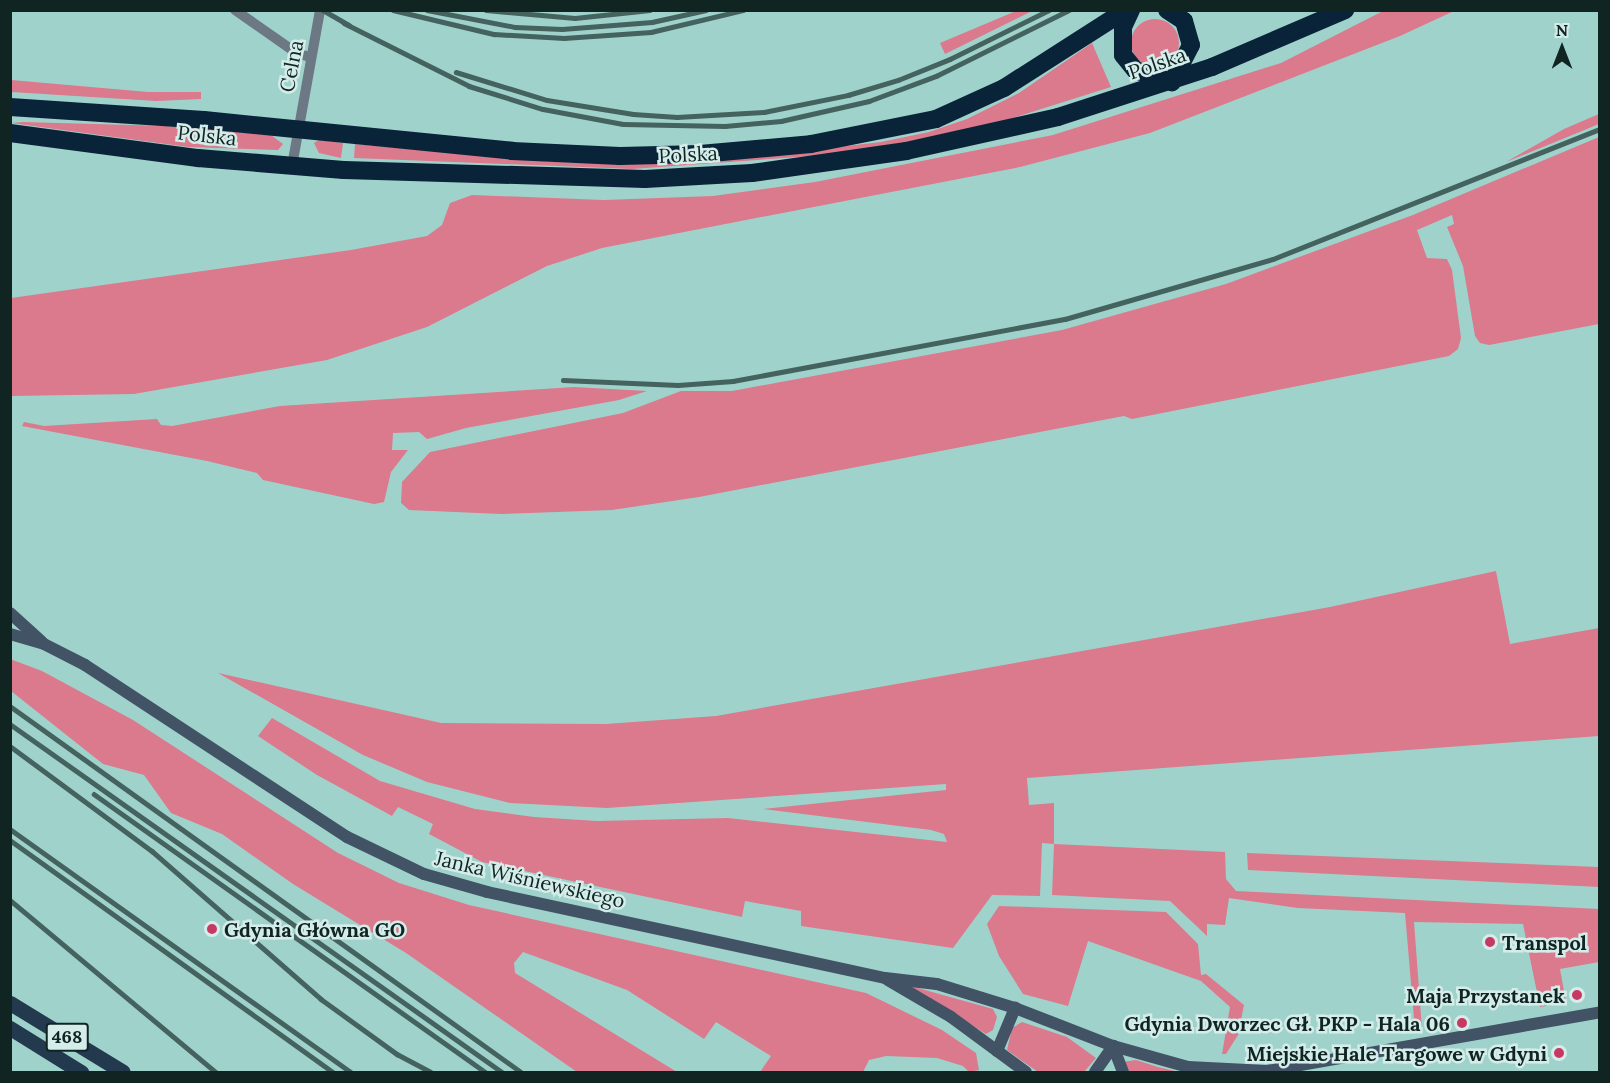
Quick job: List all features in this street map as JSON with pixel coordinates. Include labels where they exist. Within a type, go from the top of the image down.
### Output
[{"type":"highway","points":[[1129,10],[1123,27],[1123,56],[1135,70],[1172,82],[1187,58],[1190,33],[1184,21],[1167,10]]},
{"type":"highway","name":"Polska","points":[[10,107],[297,129],[570,155],[700,154],[811,144],[891,130],[961,110],[1004,88],[1129,10]]},
{"type":"highway","name":"Polska","points":[[10,133],[292,166],[633,179],[752,173],[830,164],[993,134],[1172,82],[1346,10]]},
{"type":"main road","name":"Janka Wiśniewskiego","points":[[10,613],[44,644]]},
{"type":"main road","name":"Janka Wiśniewskiego","points":[[10,634],[44,644],[85,665],[347,837],[424,874],[487,892],[885,978],[937,984],[1015,1008],[1113,1046],[1188,1067],[1267,1071],[1599,1012]]},
{"type":"main road","name":"Janka Wiśniewskiego","points":[[885,978],[951,1017],[1026,1072]]},
{"type":"main road","name":"468","points":[[10,1003],[123,1072]]},
{"type":"main road","points":[[998,1051],[1015,1008]]},
{"type":"main road","name":"468","points":[[10,1028],[81,1072]]},
{"type":"main road","points":[[1095,1072],[1113,1046]]},
{"type":"main road","points":[[1113,1046],[1123,1072]]},
{"type":"street","points":[[235,10],[298,54],[311,57]]},
{"type":"street","name":"Celna","points":[[292,166],[320,10]]},
{"type":"shaded area","points":[[1016,11],[1032,11],[945,54],[940,43]]},
{"type":"shaded area","points":[[1383,11],[1454,11],[1400,36],[1150,133],[1020,167],[602,248],[547,266],[427,327],[327,360],[134,394],[11,396],[11,298],[351,250],[427,236],[442,225],[450,203],[472,195],[604,200],[713,196],[815,182],[1053,135],[1281,63]]},
{"type":"shaded area","points":[[1155,19],[1172,26],[1179,43],[1172,60],[1155,67],[1138,60],[1131,43],[1138,26]]},
{"type":"shaded area","points":[[1092,43],[1111,87],[968,132],[826,155],[632,169],[354,158],[355,144],[555,162],[691,164],[881,142],[929,132],[967,119],[1019,93]]},
{"type":"shaded area","points":[[11,80],[148,92],[201,92],[201,99],[156,101],[11,92]]},
{"type":"shaded area","points":[[1599,114],[1599,124],[1506,162],[1564,129]]},
{"type":"shaded area","points":[[11,123],[167,126],[271,135],[283,144],[278,150],[188,147]]},
{"type":"shaded area","points":[[1599,137],[1599,324],[1489,345],[1480,343],[1475,336],[1463,266],[1447,227],[1454,224],[1452,215],[1417,230],[1427,258],[1447,259],[1452,270],[1461,338],[1458,349],[1449,356],[1132,419],[1124,416],[699,497],[612,510],[501,514],[409,510],[401,503],[402,482],[430,452],[623,413],[681,391],[732,391],[1062,330],[1226,284],[1413,215]]},
{"type":"shaded area","points":[[319,140],[343,143],[341,158],[319,153],[314,143]]},
{"type":"shaded area","points":[[574,387],[647,391],[619,400],[466,428],[427,439],[419,432],[393,433],[392,450],[408,450],[391,472],[384,502],[374,504],[263,480],[257,473],[207,461],[22,426],[24,422],[44,426],[157,419],[161,425],[172,426],[280,406]]},
{"type":"shaded area","points":[[1496,571],[1510,644],[1599,628],[1599,736],[1027,778],[1029,805],[1054,803],[1054,844],[1042,843],[1040,896],[992,895],[953,948],[801,926],[801,911],[745,901],[742,917],[482,862],[429,834],[433,824],[398,807],[392,816],[317,775],[258,736],[272,718],[380,781],[475,809],[534,817],[597,821],[728,818],[947,842],[944,834],[931,830],[763,809],[946,790],[946,784],[607,808],[510,803],[427,782],[363,755],[218,673],[441,723],[606,724],[716,716],[1330,607]]},
{"type":"shaded area","points":[[10,659],[42,671],[133,720],[338,853],[399,883],[469,905],[866,993],[942,1030],[976,1053],[979,1070],[969,1072],[963,1066],[937,1058],[886,1056],[869,1060],[863,1072],[760,1072],[771,1056],[716,1022],[704,1039],[627,990],[523,952],[514,963],[515,973],[677,1072],[577,1072],[406,953],[293,884],[222,834],[171,813],[144,775],[103,764],[11,691]]},
{"type":"shaded area","points":[[1054,844],[1225,852],[1226,879],[1236,891],[1599,909],[1599,962],[1560,969],[1566,1002],[1540,1007],[1523,924],[1414,922],[1422,1029],[1415,1030],[1405,913],[1298,908],[1229,898],[1225,925],[1207,924],[1207,936],[1170,901],[1052,895]]},
{"type":"shaded area","points":[[1247,853],[1599,867],[1599,887],[1248,870]]},
{"type":"shaded area","points":[[999,906],[1166,912],[1198,944],[1201,975],[1206,974],[1244,1005],[1238,1035],[1226,1054],[1222,1054],[1230,1007],[1201,981],[1088,941],[1068,1006],[1023,994],[999,956],[987,924]]},
{"type":"shaded area","points":[[907,985],[993,1009],[997,1017],[993,1030],[986,1034]]},
{"type":"shaded area","points":[[1022,1022],[1067,1037],[1096,1058],[1084,1072],[1038,1072],[1007,1050],[1012,1028]]},
{"type":"shaded area","points":[[1136,1060],[1179,1072],[1130,1072],[1122,1062]]},
{"type":"railway","points":[[323,10],[349,25]]},
{"type":"railway","points":[[393,10],[494,34],[564,38],[651,32],[743,10]]},
{"type":"railway","points":[[427,10],[515,27],[562,29],[652,22],[706,10]]},
{"type":"railway","points":[[486,10],[575,18],[650,10]]},
{"type":"railway","points":[[456,72],[547,100],[633,114],[677,117],[764,112],[848,95],[898,80],[950,59],[1049,10]]},
{"type":"railway","points":[[344,23],[469,86],[543,109],[623,124],[725,126],[781,121],[869,101],[936,76],[1069,10]]},
{"type":"railway","points":[[563,380],[678,385],[733,381],[1065,319],[1273,259],[1600,129]]},
{"type":"railway","points":[[10,706],[521,1072]]},
{"type":"railway","points":[[10,724],[502,1072]]},
{"type":"railway","points":[[10,746],[152,851],[321,999],[397,1054],[431,1072]]},
{"type":"railway","points":[[94,794],[485,1072]]},
{"type":"railway","points":[[10,829],[351,1072]]},
{"type":"railway","points":[[10,840],[333,1072]]},
{"type":"railway","points":[[10,900],[216,1072]]},
{"type":"place","name":"Gdynia Główna GO","points":[[212,929]]},
{"type":"place","name":"Transpol","points":[[1490,942]]},
{"type":"place","name":"Maja Przystanek","points":[[1577,995]]},
{"type":"place","name":"Gdynia Dworzec Gł. PKP - Hala 06","points":[[1462,1023]]},
{"type":"place","name":"Miejskie Hale Targowe w Gdyni","points":[[1559,1053]]}]
